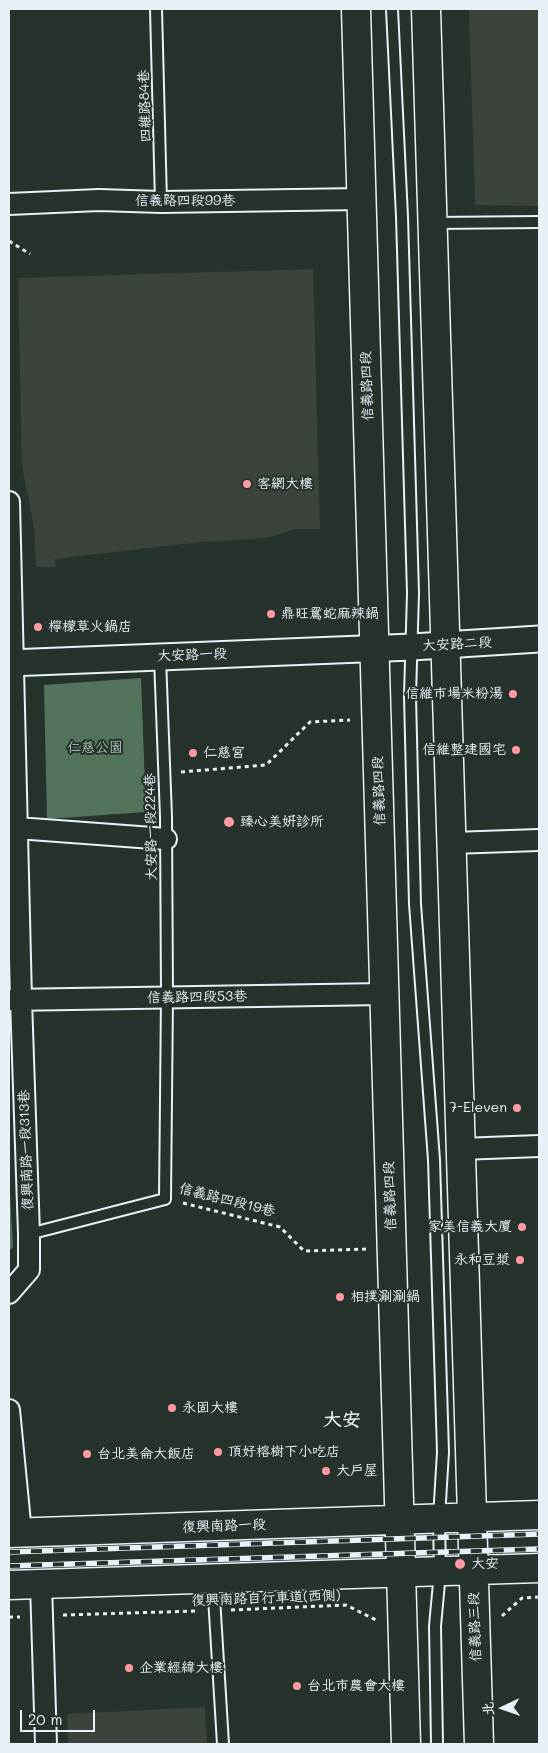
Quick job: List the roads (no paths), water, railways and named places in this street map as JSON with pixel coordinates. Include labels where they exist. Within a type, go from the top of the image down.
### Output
[{"type":"main road","name":"信義路四段","points":[[356,9],[400,1573]]},
{"type":"main road","points":[[426,9],[474,1570]]},
{"type":"main road","name":"復興南路一段","points":[[15,1533],[539,1515]]},
{"type":"main road","points":[[9,1585],[539,1568]]},
{"type":"main road","name":"信義路三段","points":[[474,1570],[479,1744]]},
{"type":"main road","points":[[400,1573],[406,1744]]},
{"type":"street","name":"信義路四段99巷","points":[[9,204],[99,200],[162,202],[361,199]]},
{"type":"street","name":"復興南路一段313巷","points":[[9,502],[11,662],[17,828],[15,1000],[29,1234],[29,1270],[9,1293]]},
{"type":"street","name":"大安路二段","points":[[375,648],[539,639]]},
{"type":"street","name":"大安路一段","points":[[11,662],[375,648]]},
{"type":"street","points":[[17,828],[166,839]]},
{"type":"street","points":[[452,843],[539,840]]},
{"type":"street","name":"信義路四段53巷","points":[[15,1000],[384,994]]},
{"type":"street","points":[[461,1149],[539,1146]]},
{"type":"street","points":[[9,1410],[15,1533]]},
{"type":"street","points":[[41,1584],[46,1744]]},
{"type":"lane","name":"四維路84巷","points":[[156,9],[162,202]]},
{"type":"lane","points":[[392,9],[402,217],[413,576],[410,705],[416,904],[434,1160],[443,1452],[439,1518],[440,1572],[435,1626],[437,1744]]},
{"type":"lane","points":[[432,223],[539,222]]},
{"type":"lane","name":"大安路一段224巷","points":[[160,657],[166,839],[167,997]]},
{"type":"lane","name":"信義路四段19巷","points":[[29,1234],[165,1199],[167,997]]},
{"type":"lane","points":[[213,1579],[223,1744]]},
{"type":"railway","points":[[9,1552],[539,1534]]},
{"type":"railway","points":[[9,1566],[539,1549]]},
{"type":"place","name":"客網大樓","points":[[247,484]]},
{"type":"place","name":"鼎旺鴛蛇麻辣鍋","points":[[271,614]]},
{"type":"place","name":"檸檬草火鍋店","points":[[38,627]]},
{"type":"place","name":"信維市場米粉湯","points":[[513,694]]},
{"type":"place","name":"信維整建國宅","points":[[516,750]]},
{"type":"place","name":"仁慈宮","points":[[193,753]]},
{"type":"place","name":"臻心美妍診所","points":[[229,822]]},
{"type":"place","name":"7-Eleven","points":[[517,1108]]},
{"type":"place","name":"家美信義大廈","points":[[522,1227]]},
{"type":"place","name":"永和豆漿","points":[[520,1260]]},
{"type":"place","name":"相撲涮涮鍋","points":[[340,1297]]},
{"type":"place","name":"永固大樓","points":[[172,1408]]},
{"type":"place","name":"頂好榕樹下小吃店","points":[[218,1452]]},
{"type":"place","name":"台北美侖大飯店","points":[[87,1454]]},
{"type":"place","name":"大戸屋","points":[[326,1471]]},
{"type":"place","name":"大安","points":[[460,1564]]},
{"type":"place","name":"企業經緯大樓","points":[[129,1668]]},
{"type":"place","name":"台北市農會大樓","points":[[297,1686]]},
{"type":"district","name":"大安","points":[[342,1420]]},
{"type":"park label","name":"仁慈公園","points":[[95,748]]}]
